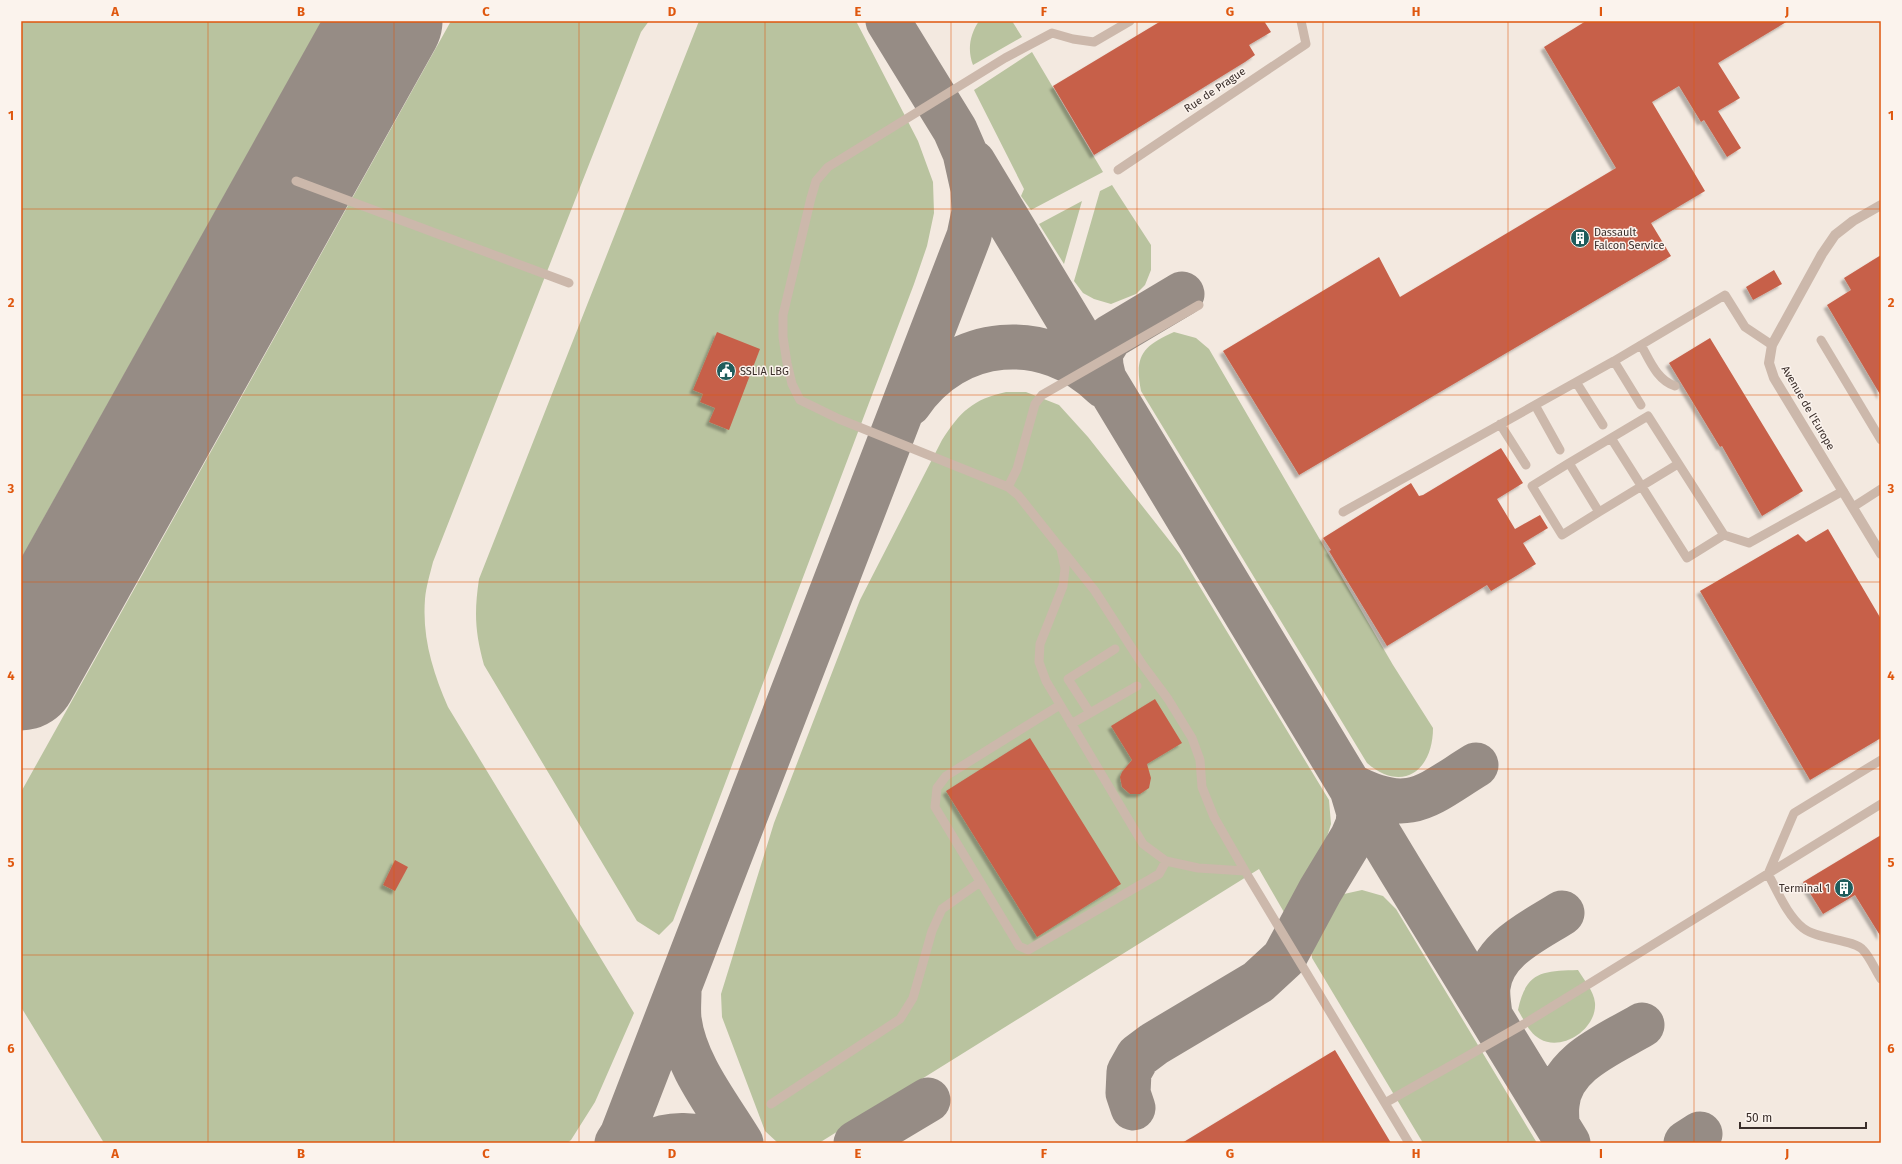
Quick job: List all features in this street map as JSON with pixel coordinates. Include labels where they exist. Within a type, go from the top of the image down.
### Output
[{"type":"street","name":"Avenue de l'Europe","points":[[1881,205],[1853,221],[1835,235],[1810,275],[1772,345],[1769,363],[1774,378],[1853,507],[1878,542],[1881,554]]},
{"type":"lane","points":[[1130,21],[1094,42],[1073,39],[1052,33],[1005,58],[828,166],[816,181],[810,198],[783,315],[782,337],[792,384],[800,400],[839,419],[1008,486],[1018,495],[1095,592],[1142,664],[1168,699],[1192,738],[1200,760],[1202,787],[1214,817],[1408,1143]]},
{"type":"lane","name":"Rue de Prague","points":[[1118,170],[1306,44],[1301,21]]},
{"type":"lane","points":[[296,181],[569,283]]},
{"type":"lane","points":[[1343,512],[1614,361],[1725,295],[1745,327],[1772,345]]},
{"type":"lane","points":[[1008,486],[1017,469],[1035,404],[1042,395],[1199,305]]},
{"type":"lane","points":[[1820,340],[1881,440]]},
{"type":"lane","points":[[1641,345],[1659,376],[1668,383],[1676,386]]},
{"type":"lane","points":[[1614,361],[1641,405]]},
{"type":"lane","points":[[1576,382],[1603,426]]},
{"type":"lane","points":[[1535,405],[1560,450]]},
{"type":"lane","points":[[1678,464],[1562,535],[1532,486],[1648,416],[1724,535],[1749,543],[1843,491]]},
{"type":"lane","points":[[1500,424],[1526,465]]},
{"type":"lane","points":[[1611,438],[1687,558],[1724,535]]},
{"type":"lane","points":[[1569,463],[1599,512]]},
{"type":"lane","points":[[1853,507],[1881,488]]},
{"type":"lane","points":[[1061,549],[1065,568],[1063,586],[1040,644],[1039,662],[1046,681],[1143,844],[1166,862],[1198,868],[1245,871]]},
{"type":"lane","points":[[1090,713],[1068,679],[1115,649]]},
{"type":"lane","points":[[1071,724],[1137,686]]},
{"type":"lane","points":[[1060,705],[946,776],[938,788],[935,807],[1018,946],[1028,950],[1159,874],[1166,862]]},
{"type":"lane","points":[[1768,874],[1794,813],[1881,760]]},
{"type":"lane","points":[[1385,1103],[1524,1024],[1881,804]]},
{"type":"lane","points":[[1768,874],[1791,915],[1804,929],[1832,940],[1851,943],[1863,949],[1881,979]]},
{"type":"lane","points":[[771,1104],[900,1019],[914,998],[932,931],[942,909],[980,882]]},
{"type":"green space","points":[[21,21],[322,21],[21,559]]},
{"type":"green space","points":[[451,21],[649,21],[641,32],[433,562],[425,599],[425,627],[427,641],[433,668],[448,707],[634,1013],[595,1102],[571,1140],[567,1143],[104,1143],[21,1007],[21,792]]},
{"type":"green space","points":[[699,21],[856,21],[918,141],[933,182],[934,213],[927,246],[914,284],[673,921],[659,935],[637,921],[484,665],[477,632],[476,602],[479,579]]},
{"type":"green space","points":[[979,21],[1012,21],[1022,37],[973,65],[970,54],[970,42],[973,31]]},
{"type":"green space","points":[[1032,52],[1103,172],[1031,210],[1021,196],[1024,189],[974,90]]},
{"type":"green space","points":[[1112,185],[1151,245],[1151,270],[1145,285],[1136,294],[1111,304],[1094,299],[1083,293],[1074,281],[1100,191]]},
{"type":"green space","points":[[1082,201],[1064,264],[1039,224]]},
{"type":"green space","points":[[1174,332],[1196,338],[1209,349],[1393,665],[1433,728],[1432,743],[1428,756],[1422,766],[1414,773],[1404,777],[1392,777],[1380,772],[1367,763],[1141,391],[1139,369],[1140,360],[1143,353],[1155,342]]},
{"type":"green space","points":[[1006,392],[1026,392],[1059,405],[1088,437],[1180,554],[1329,800],[1331,824],[1322,853],[1285,914],[1259,869],[819,1143],[778,1143],[765,1131],[722,1017],[721,994],[774,823],[860,600],[942,440],[949,430],[961,414],[968,408],[985,399]]},
{"type":"green space","points":[[1362,890],[1383,896],[1396,909],[1537,1143],[1423,1143],[1312,958],[1311,945],[1344,894]]},
{"type":"green space","points":[[1578,970],[1591,990],[1595,1003],[1594,1013],[1590,1021],[1576,1036],[1568,1040],[1558,1043],[1540,1039],[1530,1030],[1518,1010],[1521,997],[1526,987],[1531,980],[1546,973]]},
{"type":"building","points":[[1161,21],[1264,21],[1271,32],[1249,45],[1255,55],[1245,62],[1094,155],[1053,86]]},
{"type":"building","name":"Dassault Falcon Service","points":[[1586,21],[1788,21],[1718,63],[1740,98],[1718,111],[1741,148],[1727,157],[1704,120],[1701,122],[1679,86],[1652,102],[1705,191],[1651,223],[1671,256],[1299,475],[1223,351],[1379,257],[1400,297],[1616,168],[1544,47]]},
{"type":"building","points":[[1881,255],[1881,396],[1827,305],[1851,290],[1844,278]]},
{"type":"building","points":[[1774,270],[1782,284],[1753,300],[1746,287]]},
{"type":"building","name":"SSLIA LBG","points":[[717,332],[760,349],[729,430],[709,422],[715,408],[700,402],[703,394],[693,390]]},
{"type":"building","points":[[1710,338],[1803,491],[1762,516],[1722,446],[1720,447],[1669,363]]},
{"type":"building","points":[[1501,448],[1523,483],[1497,499],[1515,529],[1540,515],[1548,528],[1523,543],[1536,564],[1491,591],[1487,585],[1387,646],[1329,551],[1331,550],[1323,538],[1411,483],[1419,496],[1423,495]]},
{"type":"building","points":[[1828,529],[1881,619],[1881,738],[1810,780],[1700,591],[1798,534],[1806,542]]},
{"type":"building","points":[[1155,699],[1182,743],[1147,764],[1151,778],[1149,788],[1140,794],[1130,794],[1122,787],[1120,777],[1122,772],[1132,760],[1111,726]]},
{"type":"building","points":[[1030,738],[1121,884],[1037,937],[946,791]]},
{"type":"building","name":"Terminal 1","points":[[1881,835],[1881,937],[1855,895],[1823,914],[1803,882]]},
{"type":"building","points":[[395,860],[408,867],[395,891],[383,885]]},
{"type":"building","points":[[1335,1050],[1391,1143],[1182,1143]]},
{"type":"taxiway","points":[[617,1143],[622,1135],[969,236],[974,212],[973,189],[965,153],[955,130],[888,21]]},
{"type":"taxiway","points":[[973,162],[1400,869],[1568,1143]]},
{"type":"taxiway","points":[[1104,379],[1100,353],[1110,337],[1182,294]]},
{"type":"taxiway","points":[[909,404],[928,381],[951,364],[976,353],[1002,347],[1029,348],[1055,355],[1081,367],[1104,386]]},
{"type":"taxiway","points":[[1351,786],[1371,795],[1389,800],[1404,801],[1430,793],[1476,765]]},
{"type":"taxiway","points":[[1133,1108],[1128,1093],[1129,1072],[1138,1056],[1154,1044],[1258,982],[1284,958],[1320,891],[1352,838],[1358,824],[1359,813],[1351,786]]},
{"type":"taxiway","points":[[1490,1015],[1488,987],[1491,974],[1497,962],[1516,942],[1562,913]]},
{"type":"taxiway","points":[[679,991],[679,1019],[682,1036],[688,1052],[704,1084],[741,1143]]},
{"type":"taxiway","points":[[1557,1124],[1557,1105],[1560,1090],[1567,1077],[1589,1056],[1642,1025]]},
{"type":"taxiway","points":[[856,1143],[928,1100]]},
{"type":"taxiway","points":[[1686,1143],[1700,1134]]},
{"type":"taxiway","points":[[649,1143],[657,1139],[675,1136],[692,1136],[718,1143]]},
{"type":"runway","points":[[21,674],[386,21]]},
{"type":"place","name":"Dassault Falcon Service","points":[[1580,238]]},
{"type":"place","name":"SSLIA LBG","points":[[726,371]]},
{"type":"place","name":"Terminal 1","points":[[1844,888]]}]
